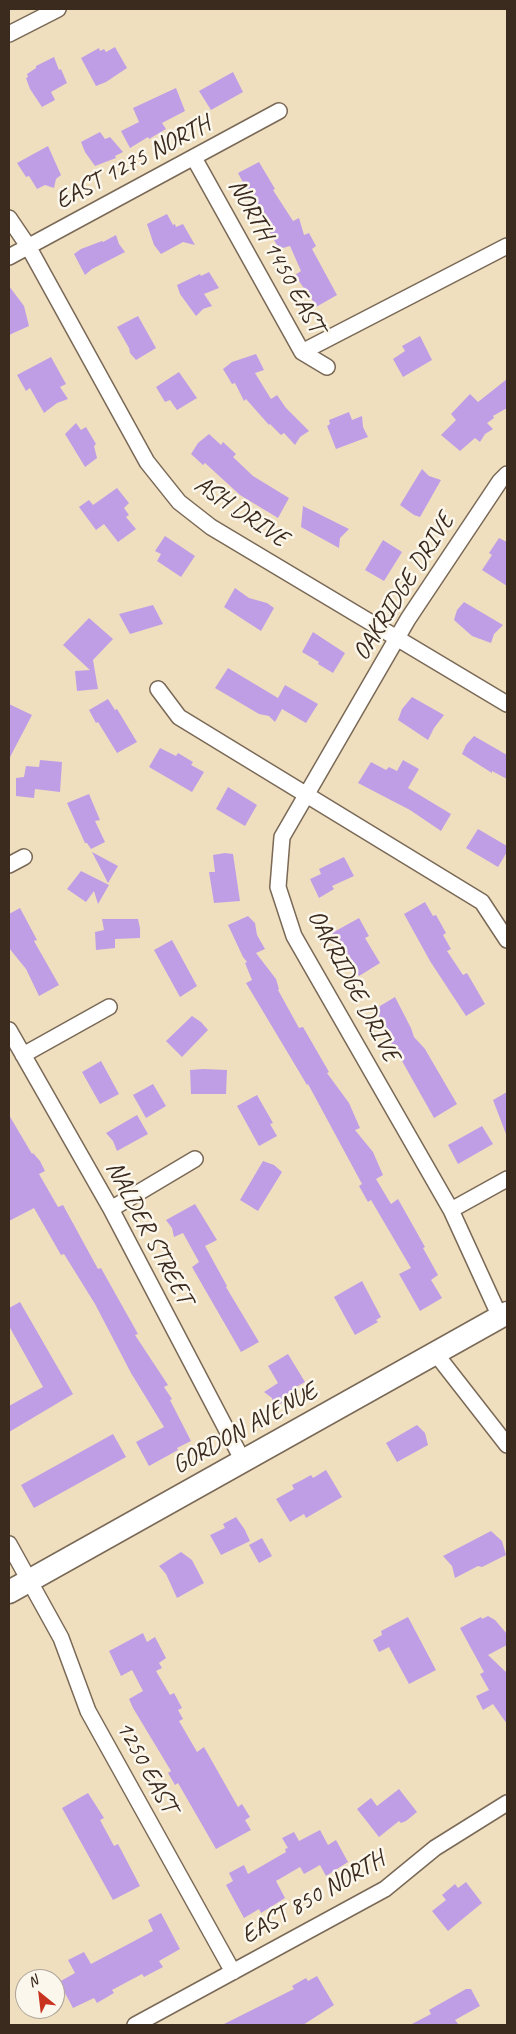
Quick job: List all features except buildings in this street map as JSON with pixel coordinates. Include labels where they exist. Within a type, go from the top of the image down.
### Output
[{"type":"main road","name":"GORDON AVENUE","points":[[9,1592],[504,1315]]},
{"type":"street","points":[[9,34],[58,9]]},
{"type":"street","name":"EAST 1275 NORTH","points":[[9,257],[279,111]]},
{"type":"street","name":"NORTH 1450 EAST","points":[[194,158],[302,352],[327,367]]},
{"type":"street","name":"ASH DRIVE","points":[[9,218],[28,246],[147,462],[179,502],[211,527],[507,704]]},
{"type":"street","points":[[302,352],[507,246]]},
{"type":"street","name":"OAKRIDGE DRIVE","points":[[504,1315],[451,1210],[294,936],[278,887],[282,837],[408,618],[500,481],[507,474]]},
{"type":"street","points":[[158,689],[179,717],[482,902],[507,940]]},
{"type":"street","points":[[9,865],[24,857]]},
{"type":"street","points":[[23,1055],[109,1008]]},
{"type":"street","name":"NALDER STREET","points":[[9,1030],[111,1209],[242,1462]]},
{"type":"street","points":[[111,1209],[195,1159]]},
{"type":"street","points":[[451,1210],[507,1179]]},
{"type":"street","points":[[436,1354],[507,1445]]},
{"type":"street","name":"1250 EAST","points":[[9,1544],[65,1647],[88,1711],[233,1972]]},
{"type":"street","name":"EAST 850 NORTH","points":[[135,2025],[385,1889],[435,1848],[507,1803]]}]
